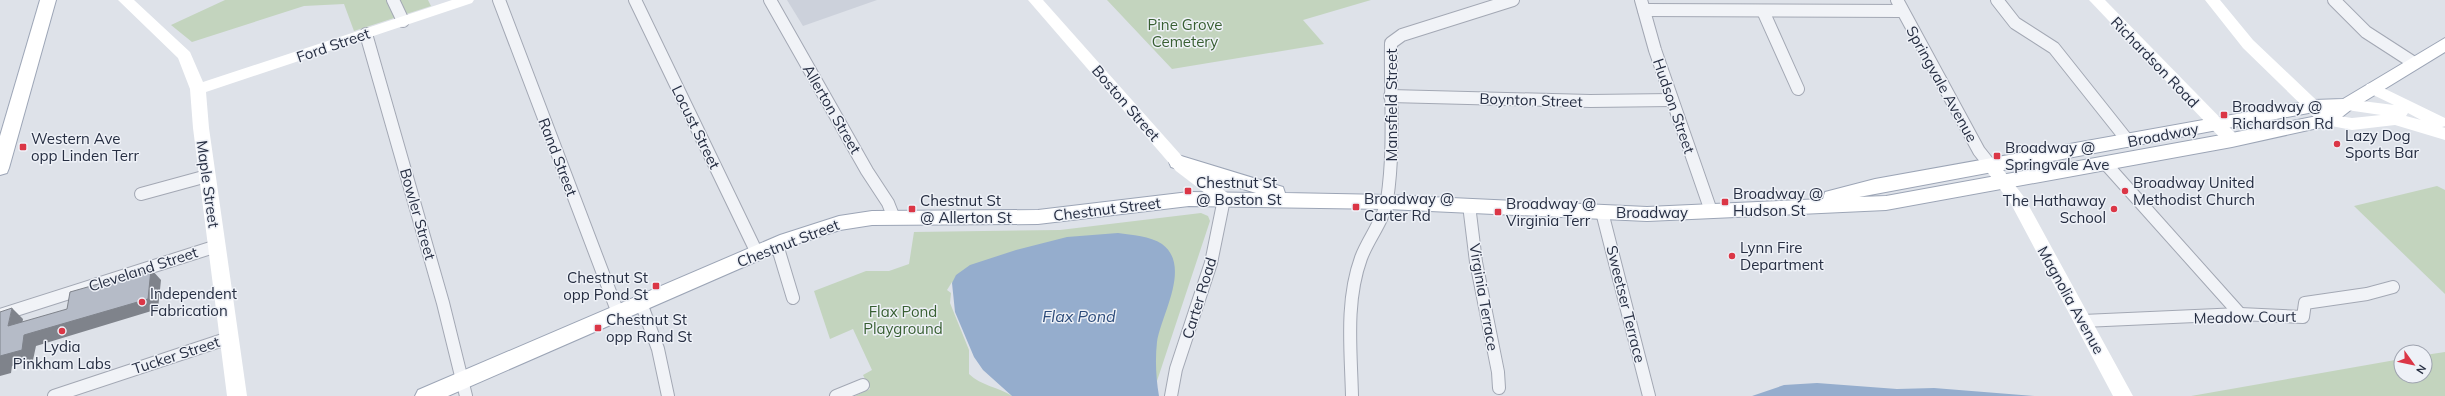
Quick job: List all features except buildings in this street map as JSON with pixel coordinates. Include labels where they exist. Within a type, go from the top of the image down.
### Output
[{"type":"main road","points":[[0,168],[4,143],[48,0]]},
{"type":"main road","points":[[2346,105],[2445,44]]},
{"type":"main road","name":"Broadway","points":[[1792,207],[1875,186],[2314,106],[2346,105]]},
{"type":"main road","name":"Broadway","points":[[1224,199],[1387,202],[1647,214],[1886,203],[2232,140],[2327,120],[2346,105]]},
{"type":"main road","points":[[1178,162],[1239,182],[1309,200]]},
{"type":"main road","name":"Chestnut Street","points":[[426,396],[464,388],[618,313],[757,253],[839,223],[872,218],[1038,217],[1176,200],[1224,199]]},
{"type":"street","name":"Maple Street","points":[[125,0],[185,56],[198,90],[207,176],[237,396]]},
{"type":"street","points":[[393,0],[403,21]]},
{"type":"street","name":"Ford Street","points":[[198,90],[467,0]]},
{"type":"street","name":"Rand Street","points":[[499,0],[618,313]]},
{"type":"street","name":"Locust Street","points":[[635,0],[757,253]]},
{"type":"street","name":"Allerton Street","points":[[770,0],[867,171],[888,204],[894,218]]},
{"type":"street","name":"Boston Street","points":[[1035,0],[1178,162],[1198,181],[1224,199]]},
{"type":"street","name":"Mansfield Street","points":[[1387,202],[1393,142],[1390,96],[1390,47],[1394,39],[1513,0]]},
{"type":"street","name":"Springvale Avenue","points":[[1897,0],[1979,151],[1991,166]]},
{"type":"street","points":[[1997,0],[2011,20],[2054,48],[2128,141]]},
{"type":"street","name":"Richardson Road","points":[[2096,0],[2232,140]]},
{"type":"street","points":[[2212,0],[2248,44],[2327,120]]},
{"type":"street","points":[[2334,0],[2366,32],[2414,63]]},
{"type":"street","points":[[1642,5],[1763,11],[1902,11]]},
{"type":"street","name":"Hudson Street","points":[[1642,5],[1672,100],[1711,211]]},
{"type":"street","points":[[1763,11],[1798,89]]},
{"type":"street","name":"Bowler Street","points":[[366,34],[443,303],[464,388]]},
{"type":"street","name":"Broadway","points":[[2373,88],[2445,126]]},
{"type":"street","name":"Boynton Street","points":[[1390,96],[1590,101],[1672,100]]},
{"type":"street","name":"Broadway","points":[[2346,105],[2398,111],[2445,126]]},
{"type":"street","name":"Broadway","points":[[2327,120],[2352,124],[2395,119],[2416,124],[2445,134]]},
{"type":"street","points":[[2105,163],[2240,314]]},
{"type":"street","name":"Magnolia Avenue","points":[[1991,166],[2018,201],[2034,234],[2123,396]]},
{"type":"street","points":[[141,194],[207,176]]},
{"type":"street","name":"Carter Road","points":[[1171,396],[1172,379],[1191,326],[1215,249],[1224,199]]},
{"type":"street","points":[[1352,396],[1350,312],[1361,259],[1387,202]]},
{"type":"street","name":"Virginia Terrace","points":[[1469,205],[1476,262],[1498,372],[1499,388]]},
{"type":"street","name":"Sweetser Terrace","points":[[1602,212],[1649,396]]},
{"type":"street","points":[[777,245],[793,298]]},
{"type":"street","name":"Cleveland Street","points":[[0,315],[217,246]]},
{"type":"street","name":"Meadow Court","points":[[2083,321],[2240,314],[2303,317],[2305,303],[2367,294],[2393,287]]},
{"type":"street","points":[[641,303],[658,349],[668,396]]},
{"type":"street","name":"Tucker Street","points":[[54,396],[229,338]]},
{"type":"street","points":[[836,396],[863,385]]},
{"type":"shaded area","points":[[787,0],[877,0],[803,26]]},
{"type":"green space","points":[[225,0],[428,0],[431,6],[354,31],[344,4],[304,6],[192,42],[171,25]]},
{"type":"green space","name":"Pine Grove Cemetery","points":[[1107,0],[1371,0],[1303,20],[1324,44],[1172,69]]},
{"type":"green space","points":[[2437,186],[2445,190],[2445,294],[2354,206]]},
{"type":"green space","name":"Flax Pond Playground","points":[[1201,213],[1208,216],[1210,221],[1156,384],[952,282],[947,290],[951,293],[950,303],[969,350],[969,374],[984,384],[1012,396],[855,396],[870,389],[863,375],[872,370],[853,329],[830,339],[814,291],[866,271],[889,271],[909,264],[914,232],[1060,230]]},
{"type":"green space","points":[[2445,352],[2445,396],[2191,396],[2393,360],[2393,384],[2433,384],[2433,354]]},
{"type":"water","name":"Flax Pond","points":[[1118,233],[1152,239],[1162,244],[1171,253],[1175,278],[1157,342],[1156,369],[1159,396],[1012,396],[983,370],[974,357],[955,312],[952,283],[956,275],[970,265],[1016,250],[1067,237]]},
{"type":"water","points":[[1817,383],[1897,389],[1934,388],[2034,396],[1752,396],[1784,385]]},
{"type":"place","name":"Broadway @ Richardson Rd","points":[[2224,115]]},
{"type":"place","name":"Lazy Dog Sports Bar","points":[[2337,144]]},
{"type":"place","name":"Western Ave opp Linden Terr","points":[[23,147]]},
{"type":"place","name":"Broadway @ Springvale Ave","points":[[1997,156]]},
{"type":"place","name":"Chestnut St @ Boston St","points":[[1188,191]]},
{"type":"place","name":"Broadway United Methodist Church","points":[[2125,191]]},
{"type":"place","name":"Broadway @ Hudson St","points":[[1725,202]]},
{"type":"place","name":"Broadway @ Carter Rd","points":[[1356,207]]},
{"type":"place","name":"Chestnut St @ Allerton St","points":[[912,209]]},
{"type":"place","name":"The Hathaway School","points":[[2114,209]]},
{"type":"place","name":"Broadway @ Virginia Terr","points":[[1498,212]]},
{"type":"place","name":"Lynn Fire Department","points":[[1732,256]]},
{"type":"place","name":"Chestnut St opp Pond St","points":[[656,286]]},
{"type":"place","name":"Independent Fabrication","points":[[142,302]]},
{"type":"place","name":"Chestnut St opp Rand St","points":[[598,328]]},
{"type":"place","name":"Lydia Pinkham Labs","points":[[62,331]]}]
